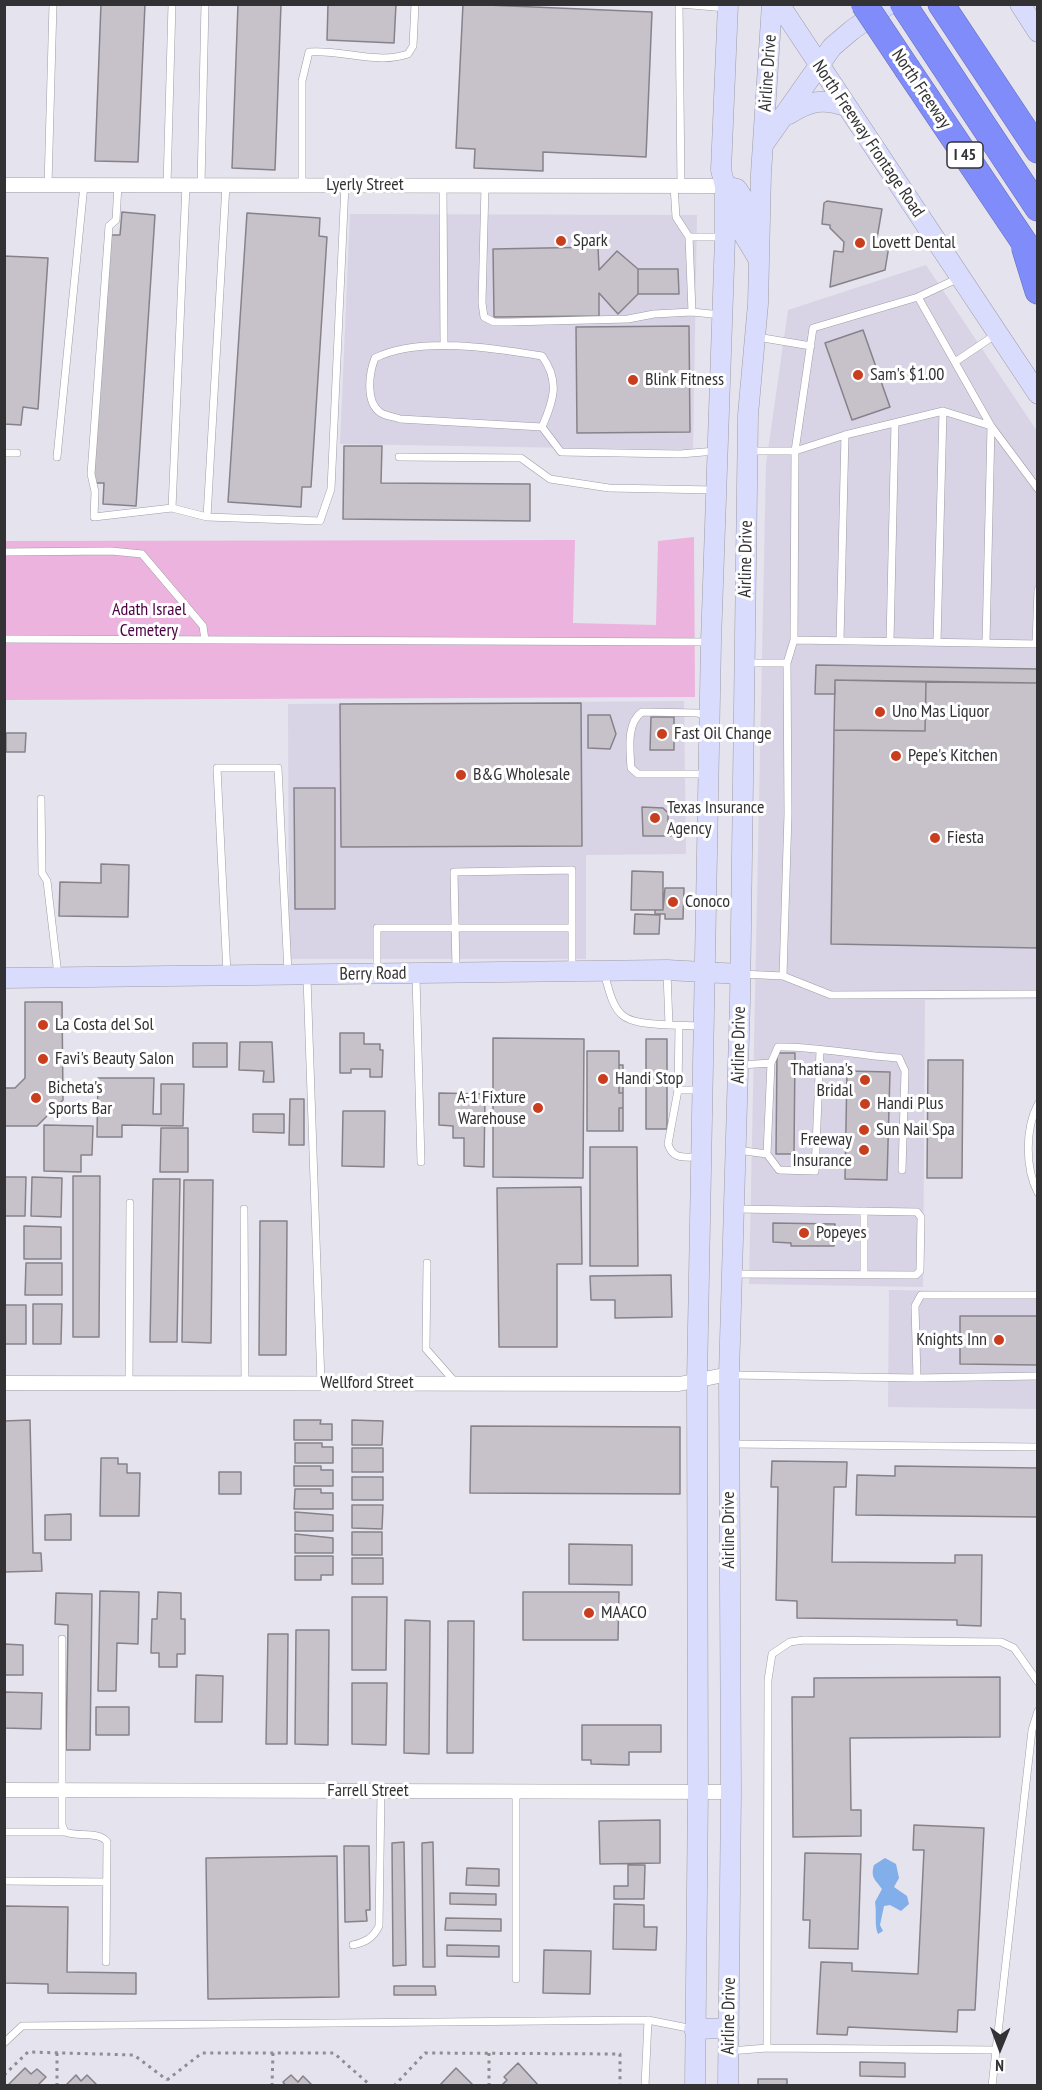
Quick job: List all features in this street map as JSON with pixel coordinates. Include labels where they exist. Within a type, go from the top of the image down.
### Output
[{"type":"highway","name":"North Freeway","points":[[864,4],[1038,263]]},
{"type":"highway","name":"North Freeway","points":[[903,4],[1038,208]]},
{"type":"highway","points":[[941,4],[1038,150]]},
{"type":"highway","points":[[1004,96],[1038,138]]},
{"type":"highway","points":[[1022,240],[1038,291]]},
{"type":"main road","name":"Airline Drive","points":[[728,2085],[731,1792],[728,1590],[729,1374],[739,1065],[747,451],[772,4]]},
{"type":"main road","name":"North Freeway Frontage Road","points":[[779,4],[1038,394]]},
{"type":"main road","points":[[763,145],[832,47],[890,4]]},
{"type":"main road","points":[[1020,4],[1038,32]]},
{"type":"main road","name":"Airline Drive","points":[[695,2085],[698,1791],[697,1380],[711,642],[725,237],[725,186],[721,170],[728,6]]},
{"type":"main road","points":[[782,119],[808,102],[829,100],[846,106]]},
{"type":"main road","points":[[725,186],[737,189],[741,195],[741,230],[759,260]]},
{"type":"main road","points":[[718,450],[747,451]]},
{"type":"main road","points":[[710,719],[744,720]]},
{"type":"main road","name":"Berry Road","points":[[4,978],[667,970],[740,974]]},
{"type":"main road","points":[[698,1588],[728,1590]]},
{"type":"main road","points":[[694,2029],[729,2028]]},
{"type":"main road","points":[[695,2051],[729,2051]]},
{"type":"street","name":"Lyerly Street","points":[[4,185],[725,186]]},
{"type":"street","name":"Wellford Street","points":[[4,1383],[679,1384],[729,1374]]},
{"type":"street","name":"Farrell Street","points":[[4,1790],[731,1792]]},
{"type":"lane","points":[[48,185],[53,4]]},
{"type":"lane","points":[[167,185],[172,4]]},
{"type":"lane","points":[[172,508],[205,4]]},
{"type":"lane","points":[[302,185],[302,81],[309,52],[381,57],[408,54],[412,46],[415,4]]},
{"type":"lane","points":[[692,312],[689,237],[676,217],[680,5],[728,6]]},
{"type":"lane","points":[[57,457],[84,185]]},
{"type":"lane","points":[[118,185],[116,220],[109,226],[92,450],[94,517],[172,508],[207,517],[320,521],[331,489],[345,185]]},
{"type":"lane","points":[[207,517],[226,185]]},
{"type":"lane","points":[[443,186],[444,345]]},
{"type":"lane","points":[[485,186],[482,303],[484,317],[494,322],[509,322],[628,319],[654,314],[692,312],[723,315]]},
{"type":"lane","points":[[689,237],[725,237]]},
{"type":"lane","points":[[783,976],[788,814],[787,663],[794,640],[795,451],[813,328],[918,297],[960,277]]},
{"type":"lane","points":[[918,297],[991,426],[1038,489]]},
{"type":"lane","points":[[955,362],[997,333]]},
{"type":"lane","points":[[755,336],[811,346]]},
{"type":"lane","points":[[542,427],[553,402],[553,370],[542,356],[444,345],[386,352],[375,358],[370,370],[371,402],[381,413],[400,418],[542,427],[561,452],[680,454],[718,450]]},
{"type":"lane","points":[[747,451],[795,451],[845,435],[943,411],[991,426]]},
{"type":"lane","points":[[937,642],[943,411]]},
{"type":"lane","points":[[890,641],[895,423]]},
{"type":"lane","points":[[986,643],[991,426]]},
{"type":"lane","points":[[840,640],[845,435]]},
{"type":"lane","points":[[4,453],[17,453]]},
{"type":"lane","points":[[399,457],[520,458],[550,479],[609,488],[717,490]]},
{"type":"lane","points":[[4,552],[111,551],[142,554],[203,626],[205,640]]},
{"type":"lane","points":[[794,640],[1037,644],[1038,590]]},
{"type":"lane","points":[[4,639],[711,642]]},
{"type":"lane","points":[[744,663],[787,663]]},
{"type":"lane","points":[[709,774],[638,774],[631,768],[631,726],[637,716],[650,711],[698,713],[710,719]]},
{"type":"lane","points":[[227,975],[217,768],[278,768],[297,975],[321,1383]]},
{"type":"lane","points":[[41,799],[42,873],[47,880],[58,978]]},
{"type":"lane","points":[[457,974],[454,872],[572,870],[572,972]]},
{"type":"lane","points":[[377,974],[377,928],[572,928]]},
{"type":"lane","points":[[667,970],[669,1025]]},
{"type":"lane","points":[[604,972],[612,1002],[621,1016],[635,1023],[704,1027]]},
{"type":"lane","points":[[416,974],[421,1162]]},
{"type":"lane","points":[[740,974],[783,976],[831,995],[1038,994]]},
{"type":"lane","points":[[679,1026],[678,1090],[668,1144],[670,1153],[675,1156],[702,1157]]},
{"type":"lane","points":[[820,1051],[815,1171],[779,1170],[768,1154],[771,1063],[778,1047],[806,1046],[820,1051],[899,1058],[905,1071],[902,1170]]},
{"type":"lane","points":[[739,1065],[771,1063]]},
{"type":"lane","points":[[678,1090],[703,1090]]},
{"type":"lane","points":[[1038,1104],[1031,1117],[1028,1135],[1030,1167],[1038,1193]]},
{"type":"lane","points":[[736,1150],[768,1154]]},
{"type":"lane","points":[[129,1383],[130,1203]]},
{"type":"lane","points":[[244,1209],[245,1383]]},
{"type":"lane","points":[[733,1274],[916,1275],[920,1271],[921,1217],[917,1212],[736,1209]]},
{"type":"lane","points":[[864,1211],[864,1275]]},
{"type":"lane","points":[[427,1263],[426,1349],[455,1382]]},
{"type":"lane","points":[[917,1378],[915,1306],[921,1295],[1038,1295]]},
{"type":"lane","points":[[729,1374],[750,1377],[1038,1376]]},
{"type":"lane","points":[[730,1444],[1038,1447]]},
{"type":"lane","points":[[62,1639],[62,1825],[65,1832]]},
{"type":"lane","points":[[767,2048],[768,1680],[772,1654],[790,1642],[804,1640],[1001,1642],[1014,1648],[1038,1682]]},
{"type":"lane","points":[[992,2085],[1032,1730],[1038,1711]]},
{"type":"lane","points":[[353,1945],[366,1942],[375,1935],[380,1926],[381,1791]]},
{"type":"lane","points":[[516,1791],[516,1979]]},
{"type":"lane","points":[[4,1833],[65,1832],[72,1835],[104,1838],[107,1842],[106,1962]]},
{"type":"lane","points":[[4,1881],[106,1882]]},
{"type":"lane","points":[[645,2085],[648,2020]]},
{"type":"lane","points":[[4,2043],[22,2026],[648,2020],[694,2029]]},
{"type":"lane","points":[[729,2051],[767,2048],[996,2050]]},
{"type":"path","points":[[4,2075],[28,2052],[134,2055],[167,2080]]},
{"type":"path","points":[[57,2053],[57,2085]]},
{"type":"path","points":[[167,2080],[202,2053],[334,2053],[371,2085]]},
{"type":"path","points":[[272,2085],[273,2053]]},
{"type":"path","points":[[394,2085],[425,2053],[620,2054],[620,2085]]},
{"type":"path","points":[[489,2053],[489,2085]]},
{"type":"path","points":[[167,2080],[167,2085]]},
{"type":"shaded area","points":[[350,214],[697,215],[693,450],[340,444]]},
{"type":"shaded area","points":[[926,265],[1037,431],[1037,999],[925,1000],[923,1287],[749,1284],[766,464],[788,310]]},
{"type":"shaded area","points":[[684,701],[686,854],[586,855],[586,959],[289,959],[288,704]]},
{"type":"shaded area","points":[[889,1290],[1037,1292],[1037,1409],[888,1407]]},
{"type":"green space","name":"Adath Israel Cemetery","points":[[694,537],[695,697],[5,700],[4,541],[575,540],[573,623],[656,625],[658,541]]},
{"type":"water","points":[[885,1858],[896,1864],[899,1878],[894,1887],[907,1896],[909,1904],[901,1911],[890,1905],[884,1906],[880,1925],[883,1931],[878,1934],[875,1902],[882,1889],[874,1878],[873,1869],[874,1865]]},
{"type":"building","points":[[101,4],[145,4],[138,162],[95,161]]},
{"type":"building","points":[[238,4],[281,4],[275,170],[232,168]]},
{"type":"building","points":[[328,4],[396,4],[394,43],[327,40]]},
{"type":"building","points":[[463,4],[652,12],[646,157],[543,152],[543,171],[474,168],[475,149],[456,148]]},
{"type":"building","name":"Lovett Dental","points":[[827,201],[882,209],[876,244],[889,246],[885,270],[830,287],[834,251],[843,252],[844,242],[830,228],[830,225],[822,224],[824,203]]},
{"type":"building","points":[[122,212],[155,215],[136,506],[103,504],[104,483],[93,483],[110,235],[120,235]]},
{"type":"building","points":[[247,213],[320,218],[319,236],[327,237],[311,487],[302,487],[301,507],[228,502]]},
{"type":"building","points":[[598,247],[599,270],[617,251],[638,269],[638,294],[618,314],[599,293],[599,316],[494,317],[493,249]]},
{"type":"building","points":[[4,256],[48,258],[38,409],[23,407],[21,425],[4,424]]},
{"type":"building","points":[[638,269],[678,269],[679,294],[638,294]]},
{"type":"building","name":"Blink Fitness","points":[[689,326],[690,432],[577,433],[576,327]]},
{"type":"building","name":"Sam's $1.00","points":[[863,330],[890,407],[852,420],[825,343]]},
{"type":"building","points":[[344,446],[382,446],[381,483],[530,484],[530,521],[343,519]]},
{"type":"building","points":[[816,665],[1038,669],[1038,683],[835,680],[835,694],[815,694]]},
{"type":"building","name":"Uno Mas Liquor","points":[[835,680],[926,682],[925,731],[834,730]]},
{"type":"building","name":"Fiesta","points":[[926,682],[1038,683],[1038,948],[831,944],[834,730],[925,731]]},
{"type":"building","name":"B&G Wholesale","points":[[581,703],[582,846],[341,847],[340,704]]},
{"type":"building","points":[[588,715],[610,715],[616,734],[610,749],[588,748]]},
{"type":"building","name":"Fast Oil Change","points":[[651,717],[674,717],[674,750],[650,750]]},
{"type":"building","points":[[6,733],[26,733],[25,752],[6,752]]},
{"type":"building","points":[[294,788],[335,788],[335,909],[295,909]]},
{"type":"building","name":"Texas Insurance Agency","points":[[642,807],[663,808],[668,813],[671,836],[643,836]]},
{"type":"building","points":[[101,864],[129,865],[128,917],[59,916],[60,882],[101,883]]},
{"type":"building","points":[[632,871],[663,872],[663,910],[631,910]]},
{"type":"building","name":"Conoco","points":[[665,888],[684,888],[683,919],[665,919],[665,914],[655,914],[655,910],[663,910]]},
{"type":"building","name":"Conoco","points":[[635,914],[660,915],[659,934],[634,934]]},
{"type":"building","points":[[25,1002],[62,1002],[63,1100],[37,1126],[4,1126],[4,1088],[15,1088],[25,1078]]},
{"type":"building","points":[[340,1033],[364,1033],[364,1044],[380,1044],[380,1050],[383,1050],[382,1077],[370,1077],[370,1069],[351,1069],[351,1073],[340,1073]]},
{"type":"building","name":"A-1 Fixture Warehouse","points":[[493,1038],[584,1039],[583,1178],[493,1177]]},
{"type":"building","points":[[646,1039],[667,1039],[667,1129],[646,1129]]},
{"type":"building","points":[[240,1042],[272,1042],[274,1082],[263,1082],[264,1071],[239,1070]]},
{"type":"building","points":[[193,1043],[227,1043],[227,1067],[193,1067]]},
{"type":"building","name":"Handi Stop","points":[[587,1051],[619,1051],[619,1093],[623,1093],[623,1108],[619,1108],[619,1131],[587,1131]]},
{"type":"building","points":[[777,1053],[795,1053],[794,1154],[776,1154]]},
{"type":"building","points":[[928,1060],[963,1060],[962,1178],[927,1178]]},
{"type":"building","points":[[619,1065],[623,1065],[623,1093],[619,1093]]},
{"type":"building","points":[[847,1071],[890,1072],[887,1180],[845,1179]]},
{"type":"building","points":[[98,1078],[154,1078],[153,1114],[161,1114],[161,1084],[184,1084],[183,1126],[122,1125],[122,1137],[97,1137]]},
{"type":"building","points":[[439,1093],[485,1094],[484,1167],[464,1166],[464,1138],[453,1138],[453,1126],[439,1125]]},
{"type":"building","points":[[290,1099],[304,1099],[304,1145],[289,1145]]},
{"type":"building","points":[[619,1108],[623,1108],[623,1131],[619,1131]]},
{"type":"building","points":[[343,1111],[385,1111],[384,1167],[342,1166]]},
{"type":"building","points":[[253,1114],[284,1114],[284,1133],[253,1132]]},
{"type":"building","points":[[44,1125],[93,1126],[92,1155],[81,1155],[81,1172],[44,1171]]},
{"type":"building","points":[[161,1128],[188,1128],[188,1172],[160,1172]]},
{"type":"building","points":[[590,1147],[637,1147],[638,1266],[590,1266]]},
{"type":"building","points":[[73,1176],[100,1176],[99,1337],[73,1337]]},
{"type":"building","points":[[4,1177],[26,1177],[25,1216],[4,1216]]},
{"type":"building","points":[[32,1177],[62,1178],[61,1217],[31,1216]]},
{"type":"building","points":[[153,1179],[180,1179],[177,1342],[150,1342]]},
{"type":"building","points":[[184,1180],[213,1180],[211,1343],[182,1342]]},
{"type":"building","points":[[581,1187],[582,1264],[557,1264],[557,1347],[499,1347],[497,1188]]},
{"type":"building","points":[[260,1221],[287,1221],[286,1355],[259,1355]]},
{"type":"building","name":"Popeyes","points":[[773,1223],[835,1224],[834,1246],[791,1246],[791,1243],[773,1242]]},
{"type":"building","points":[[24,1226],[61,1227],[61,1259],[24,1259]]},
{"type":"building","points":[[26,1263],[62,1263],[62,1295],[25,1295]]},
{"type":"building","points":[[671,1275],[672,1317],[615,1318],[615,1300],[591,1300],[590,1276]]},
{"type":"building","points":[[33,1304],[62,1304],[61,1344],[33,1344]]},
{"type":"building","points":[[4,1305],[26,1305],[26,1344],[4,1344]]},
{"type":"building","name":"Knights Inn","points":[[960,1316],[1038,1316],[1038,1365],[960,1364]]},
{"type":"building","points":[[30,1420],[33,1553],[41,1553],[42,1571],[4,1572],[4,1421]]},
{"type":"building","points":[[294,1420],[321,1420],[320,1424],[332,1424],[332,1440],[294,1440]]},
{"type":"building","points":[[352,1420],[383,1421],[382,1445],[352,1445]]},
{"type":"building","points":[[471,1426],[680,1427],[680,1494],[470,1493]]},
{"type":"building","points":[[295,1443],[322,1443],[322,1447],[333,1447],[333,1463],[295,1463]]},
{"type":"building","points":[[352,1448],[383,1448],[383,1472],[352,1472]]},
{"type":"building","points":[[101,1458],[118,1458],[118,1464],[127,1464],[127,1473],[140,1473],[139,1516],[100,1516]]},
{"type":"building","points":[[772,1461],[847,1462],[846,1487],[834,1487],[832,1562],[955,1563],[955,1555],[982,1555],[981,1626],[957,1625],[957,1620],[797,1618],[797,1601],[776,1600],[778,1487],[771,1487]]},
{"type":"building","points":[[294,1466],[321,1466],[321,1470],[333,1470],[333,1486],[294,1486]]},
{"type":"building","points":[[895,1466],[1038,1468],[1038,1517],[856,1515],[857,1475],[895,1476]]},
{"type":"building","points":[[219,1472],[241,1472],[241,1494],[219,1494]]},
{"type":"building","points":[[352,1477],[383,1477],[383,1500],[352,1500]]},
{"type":"building","points":[[295,1489],[321,1489],[321,1493],[333,1493],[333,1509],[294,1509]]},
{"type":"building","points":[[352,1505],[383,1505],[382,1529],[352,1528]]},
{"type":"building","points":[[295,1512],[333,1515],[333,1531],[295,1531]]},
{"type":"building","points":[[71,1514],[71,1540],[45,1540],[45,1515]]},
{"type":"building","points":[[352,1532],[382,1532],[382,1555],[352,1555]]},
{"type":"building","points":[[295,1534],[333,1538],[333,1553],[295,1553]]},
{"type":"building","points":[[569,1544],[632,1545],[632,1585],[569,1584]]},
{"type":"building","points":[[295,1556],[333,1556],[333,1575],[321,1575],[321,1580],[295,1580]]},
{"type":"building","points":[[352,1558],[383,1558],[383,1584],[352,1584]]},
{"type":"building","points":[[100,1591],[139,1592],[138,1644],[117,1643],[116,1691],[98,1691]]},
{"type":"building","points":[[158,1592],[181,1593],[181,1619],[185,1619],[185,1654],[177,1654],[177,1667],[159,1667],[159,1653],[151,1653],[152,1619],[157,1619]]},
{"type":"building","points":[[523,1592],[619,1592],[618,1640],[523,1640]]},
{"type":"building","points":[[56,1593],[92,1594],[90,1750],[66,1750],[68,1625],[55,1624]]},
{"type":"building","points":[[352,1597],[387,1597],[386,1670],[352,1670]]},
{"type":"building","points":[[405,1620],[430,1621],[429,1754],[404,1753]]},
{"type":"building","points":[[448,1621],[474,1621],[473,1753],[447,1753]]},
{"type":"building","points":[[296,1630],[329,1630],[328,1745],[295,1744]]},
{"type":"building","points":[[268,1634],[288,1634],[287,1744],[266,1744]]},
{"type":"building","points":[[4,1644],[23,1645],[23,1675],[4,1675]]},
{"type":"building","points":[[196,1675],[223,1676],[222,1722],[195,1722]]},
{"type":"building","points":[[1000,1677],[1000,1737],[850,1738],[851,1810],[861,1810],[861,1836],[793,1837],[792,1697],[814,1697],[814,1678]]},
{"type":"building","points":[[352,1683],[387,1683],[386,1745],[352,1744]]},
{"type":"building","points":[[4,1692],[42,1693],[41,1729],[4,1728]]},
{"type":"building","points":[[96,1707],[129,1707],[129,1735],[96,1735]]},
{"type":"building","points":[[582,1725],[661,1725],[661,1752],[629,1752],[629,1765],[591,1764],[591,1760],[582,1760]]},
{"type":"building","points":[[660,1820],[660,1863],[600,1864],[599,1821]]},
{"type":"building","points":[[914,1825],[984,1828],[975,2010],[958,2010],[957,2032],[848,2027],[847,2035],[817,2034],[821,1962],[852,1963],[852,1971],[918,1974],[924,1850],[913,1850]]},
{"type":"building","points":[[404,1842],[406,1965],[393,1966],[392,1843]]},
{"type":"building","points":[[433,1842],[435,1967],[423,1967],[422,1843]]},
{"type":"building","points":[[344,1846],[369,1846],[370,1910],[366,1910],[367,1921],[345,1922]]},
{"type":"building","points":[[805,1853],[861,1854],[858,1949],[809,1948],[810,1920],[803,1920]]},
{"type":"building","points":[[337,1856],[339,1997],[208,1999],[206,1858]]},
{"type":"building","points":[[628,1865],[645,1865],[644,1899],[614,1899],[614,1886],[628,1886]]},
{"type":"building","points":[[467,1868],[499,1869],[499,1886],[466,1885]]},
{"type":"building","points":[[450,1893],[496,1894],[496,1905],[450,1904]]},
{"type":"building","points":[[614,1904],[644,1905],[644,1927],[657,1927],[656,1950],[613,1949]]},
{"type":"building","points":[[4,1906],[68,1907],[67,1972],[136,1973],[136,1994],[48,1993],[48,1984],[4,1983]]},
{"type":"building","points":[[446,1918],[501,1919],[501,1931],[445,1930]]},
{"type":"building","points":[[447,1945],[499,1946],[499,1957],[447,1956]]},
{"type":"building","points":[[544,1950],[591,1951],[590,1994],[543,1993]]},
{"type":"building","points":[[394,1986],[435,1986],[436,1995],[394,1995]]},
{"type":"building","points":[[860,2062],[905,2063],[905,2077],[860,2076]]},
{"type":"building","points":[[518,2063],[539,2086],[501,2086],[507,2080],[504,2077]]},
{"type":"building","points":[[25,2068],[31,2074],[37,2069],[46,2077],[37,2086],[7,2086]]},
{"type":"building","points":[[456,2068],[474,2086],[439,2086]]},
{"type":"building","points":[[76,2075],[81,2081],[87,2075],[98,2086],[65,2086]]},
{"type":"building","points":[[291,2075],[298,2082],[303,2076],[313,2086],[286,2086],[283,2082]]},
{"type":"building","points":[[758,2079],[787,2079],[787,2086],[758,2086]]},
{"type":"place","name":"Spark","points":[[561,241]]},
{"type":"place","name":"Lovett Dental","points":[[860,243]]},
{"type":"place","name":"Sam's $1.00","points":[[858,375]]},
{"type":"place","name":"Blink Fitness","points":[[633,380]]},
{"type":"place","name":"Uno Mas Liquor","points":[[880,712]]},
{"type":"place","name":"Fast Oil Change","points":[[662,734]]},
{"type":"place","name":"Pepe's Kitchen","points":[[896,756]]},
{"type":"place","name":"B&G Wholesale","points":[[461,775]]},
{"type":"place","name":"Texas Insurance Agency","points":[[655,818]]},
{"type":"place","name":"Fiesta","points":[[935,838]]},
{"type":"place","name":"Conoco","points":[[673,902]]},
{"type":"place","name":"La Costa del Sol","points":[[43,1025]]},
{"type":"place","name":"Favi's Beauty Salon","points":[[43,1059]]},
{"type":"place","name":"Handi Stop","points":[[603,1079]]},
{"type":"place","name":"Thatiana's Bridal","points":[[865,1080]]},
{"type":"place","name":"Bicheta's Sports Bar","points":[[36,1098]]},
{"type":"place","name":"Handi Plus","points":[[865,1104]]},
{"type":"place","name":"A-1 Fixture Warehouse","points":[[538,1108]]},
{"type":"place","name":"Sun Nail Spa","points":[[864,1130]]},
{"type":"place","name":"Freeway Insurance","points":[[864,1150]]},
{"type":"place","name":"Popeyes","points":[[804,1233]]},
{"type":"place","name":"Knights Inn","points":[[999,1340]]},
{"type":"place","name":"MAACO","points":[[589,1613]]}]
